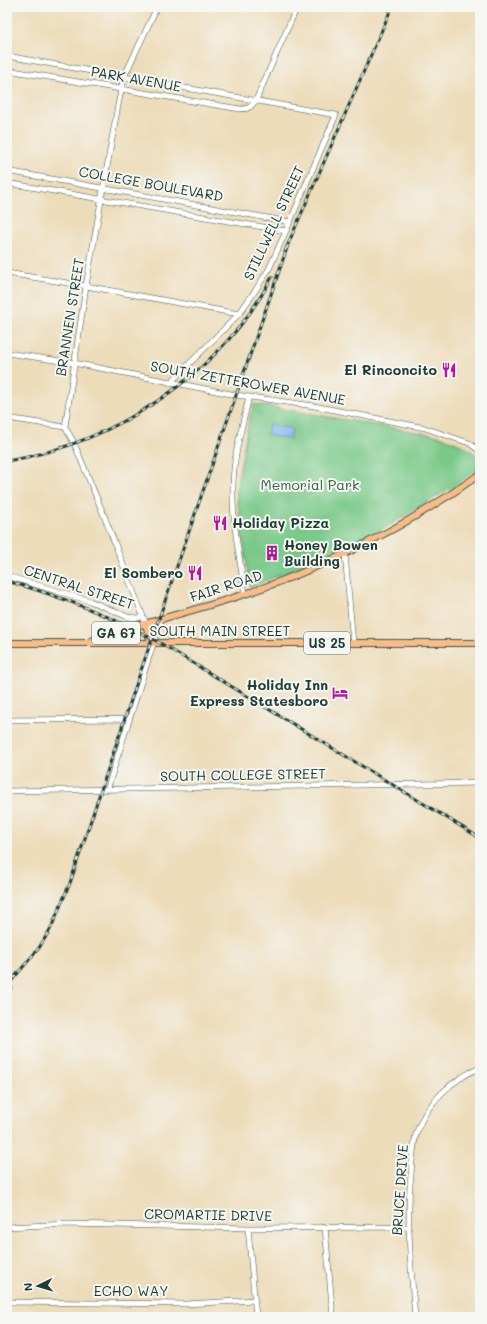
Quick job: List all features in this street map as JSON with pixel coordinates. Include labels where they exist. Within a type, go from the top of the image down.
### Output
[{"type":"main road","name":"FAIR ROAD","points":[[146,624],[245,594],[345,554],[448,498],[480,474]]},
{"type":"main road","name":"GA 67","points":[[86,643],[146,624],[153,643]]},
{"type":"main road","name":"SOUTH MAIN STREET","points":[[7,643],[480,643]]},
{"type":"street","name":"BRANNEN STREET","points":[[66,427],[86,286],[124,78],[157,7]]},
{"type":"street","points":[[256,100],[297,7]]},
{"type":"street","name":"PARK AVENUE","points":[[7,56],[336,115]]},
{"type":"street","name":"PARK AVENUE","points":[[7,70],[240,109],[251,107],[256,100]]},
{"type":"street","name":"STILLWELL STREET","points":[[170,383],[239,314],[269,269],[336,115]]},
{"type":"street","name":"COLLEGE BOULEVARD","points":[[7,171],[290,222]]},
{"type":"street","name":"COLLEGE BOULEVARD","points":[[7,183],[286,231]]},
{"type":"street","points":[[7,273],[239,314]]},
{"type":"street","name":"SOUTH ZETTEROWER AVENUE","points":[[7,353],[74,363],[170,383],[249,397],[314,406],[425,428],[469,443],[480,451]]},
{"type":"street","points":[[245,594],[233,509],[232,486],[236,452],[249,397]]},
{"type":"street","points":[[7,418],[66,427],[77,450],[146,624]]},
{"type":"street","points":[[345,554],[353,643]]},
{"type":"street","name":"CENTRAL STREET","points":[[7,576],[90,601],[128,617],[138,618],[143,616]]},
{"type":"street","points":[[107,790],[161,620]]},
{"type":"street","points":[[7,720],[129,719]]},
{"type":"street","name":"SOUTH COLLEGE STREET","points":[[7,791],[480,783]]},
{"type":"street","name":"BRUCE DRIVE","points":[[415,1317],[408,1227],[412,1162],[417,1131],[430,1106],[441,1094],[462,1077],[480,1068]]},
{"type":"street","name":"CROMARTIE DRIVE","points":[[7,1227],[67,1224],[248,1228],[408,1227]]},
{"type":"street","points":[[325,1227],[333,1317]]},
{"type":"street","points":[[248,1228],[256,1317]]},
{"type":"street","name":"ECHO WAY","points":[[7,1302],[179,1304],[254,1300]]},
{"type":"green space","name":"Memorial Park","points":[[254,404],[440,436],[466,447],[479,457],[480,463],[478,468],[456,485],[381,530],[324,557],[250,587],[236,490],[249,419]]},
{"type":"water","points":[[269,424],[292,429],[290,439],[267,435]]},
{"type":"railway","points":[[285,251],[392,7]]},
{"type":"railway","points":[[7,986],[39,948],[51,928],[70,883],[137,682],[288,245]]},
{"type":"railway","points":[[7,461],[47,452],[87,438],[125,421],[160,399],[194,374],[224,345],[250,312],[272,277]]},
{"type":"railway","points":[[7,581],[47,593],[104,615],[142,633],[480,838]]},
{"type":"place","name":"El Rinconcito","points":[[449,370]]},
{"type":"place","name":"Holiday Pizza","points":[[220,523]]},
{"type":"place","name":"Honey Bowen Building","points":[[272,553]]},
{"type":"place","name":"El Sombero","points":[[195,573]]},
{"type":"place","name":"Holiday Inn Express Statesboro","points":[[340,693]]}]
